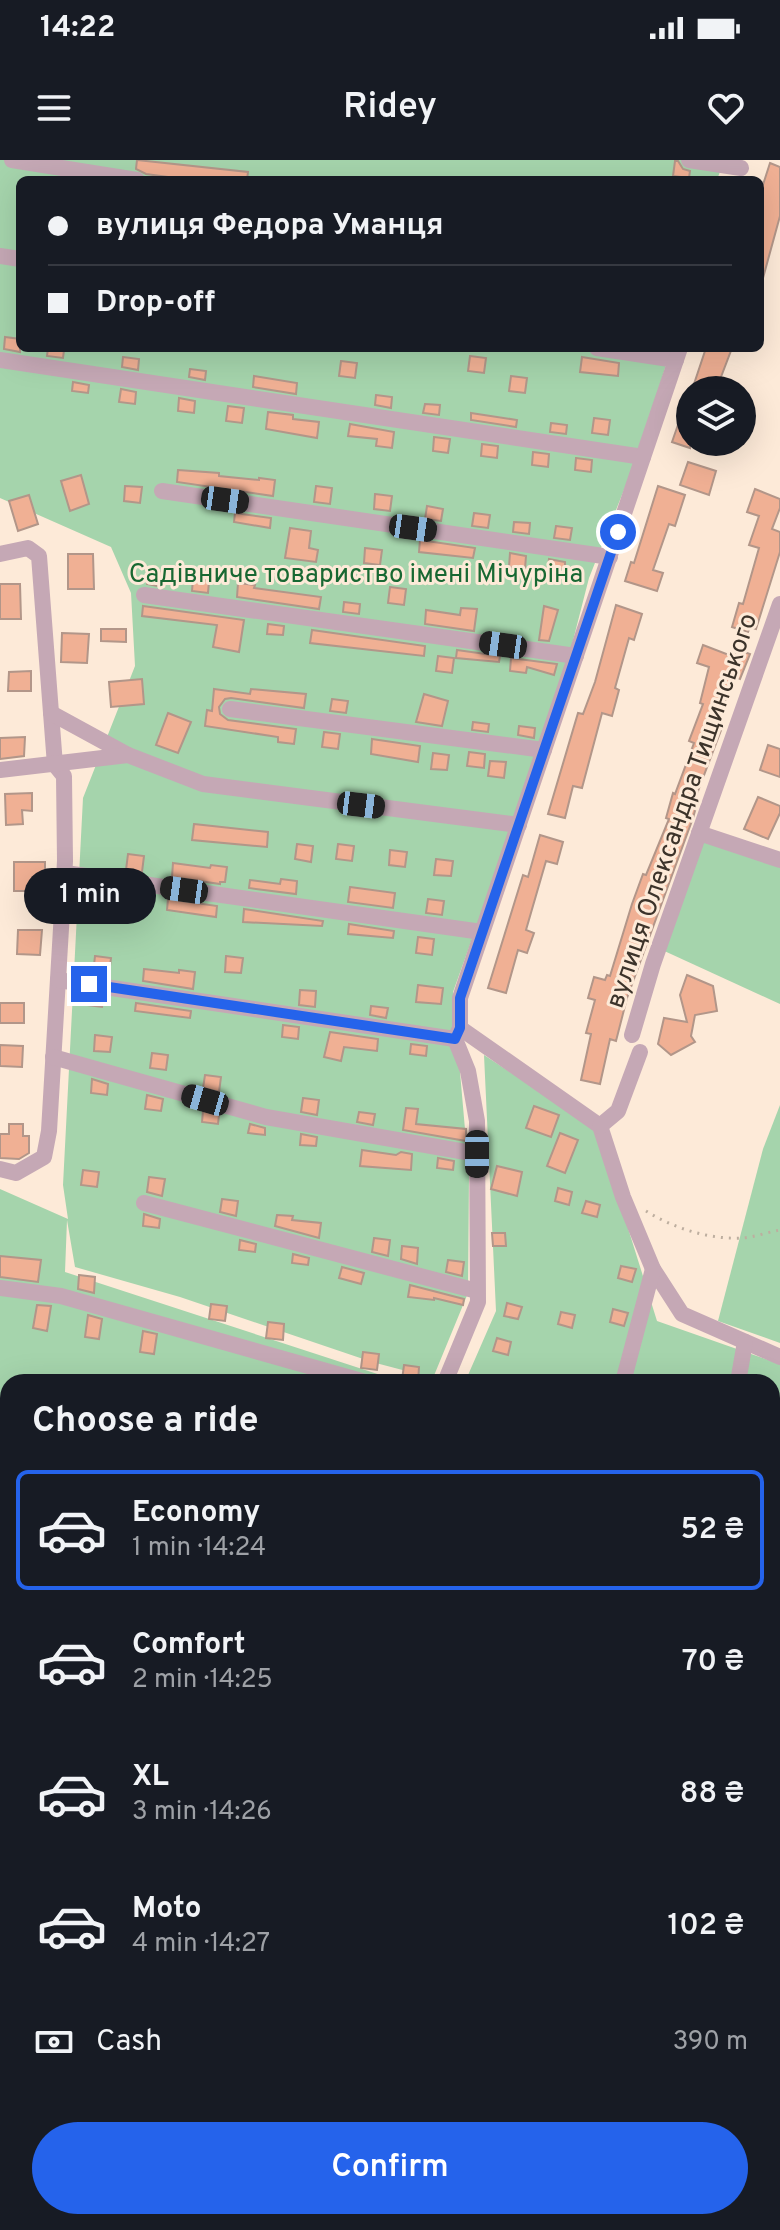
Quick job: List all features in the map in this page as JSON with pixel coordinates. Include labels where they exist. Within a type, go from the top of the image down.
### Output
[{"type":"street","points":[[12,160],[112,176]]},
{"type":"street","points":[[689,160],[740,169]]},
{"type":"street","points":[[448,1374],[478,1302],[477,1121],[458,1033],[460,998],[678,354],[651,352]]},
{"type":"street","points":[[0,360],[643,457]]},
{"type":"street","points":[[162,491],[610,557]]},
{"type":"street","points":[[0,554],[28,548],[39,556],[55,765],[64,776],[65,873],[49,1131],[44,1157],[16,1173],[0,1169]]},
{"type":"street","points":[[144,595],[576,656]]},
{"type":"street","name":"вулиця Олександра Тищинського","points":[[632,1035],[653,964],[780,604]]},
{"type":"street","points":[[230,709],[544,750]]},
{"type":"street","points":[[51,713],[128,755],[203,784],[519,825]]},
{"type":"street","points":[[0,770],[128,755]]},
{"type":"street","points":[[699,833],[780,860]]},
{"type":"street","points":[[65,873],[482,932]]},
{"type":"street","points":[[58,980],[458,1033],[600,1126],[623,1197],[653,1269],[682,1314],[780,1357]]},
{"type":"street","points":[[600,1126],[618,1111],[640,1052]]},
{"type":"street","points":[[53,1057],[266,1117],[477,1154]]},
{"type":"street","points":[[144,1203],[477,1291]]},
{"type":"street","points":[[625,1374],[653,1269]]},
{"type":"street","points":[[0,1288],[61,1296],[337,1374]]},
{"type":"street","points":[[739,1374],[745,1342]]},
{"type":"path","points":[[623,1197],[659,1220],[695,1232],[743,1238],[780,1230]]},
{"type":"green space","name":"Садівниче товариство імені Мічуріна","points":[[0,160],[724,160],[718,176],[16,176],[16,352],[670,352],[643,442],[589,578],[558,699],[453,992],[469,1175],[468,1293],[435,1374],[418,1374],[372,1362],[180,1297],[75,1267],[67,1220],[65,1272],[377,1374],[0,1374],[0,1189],[68,1219],[63,1185],[83,798],[135,666],[131,593],[111,547],[0,498]]},
{"type":"green space","points":[[702,836],[780,862],[780,1004],[660,949]]},
{"type":"green space","points":[[484,1055],[597,1129],[657,1321],[780,1364],[780,1374],[468,1374],[496,1311]]},
{"type":"green space","points":[[780,1105],[780,1343],[718,1321],[763,1149]]},
{"type":"building","points":[[137,160],[248,172],[248,176],[161,176],[136,169]]},
{"type":"building","points":[[675,161],[690,171],[689,176],[673,176]]},
{"type":"building","points":[[770,163],[780,167],[780,216],[764,274],[764,182]]},
{"type":"building","points":[[5,337],[16,338],[16,351],[4,349]]},
{"type":"building","points":[[48,352],[64,352],[63,358],[47,356]]},
{"type":"building","points":[[705,352],[730,352],[721,376],[697,376]]},
{"type":"building","points":[[470,356],[486,358],[484,373],[468,371]]},
{"type":"building","points":[[123,357],[139,359],[138,370],[122,367]]},
{"type":"building","points":[[582,357],[619,363],[618,376],[580,372]]},
{"type":"building","points":[[341,361],[357,363],[355,378],[339,376]]},
{"type":"building","points":[[190,369],[206,371],[205,380],[189,377]]},
{"type":"building","points":[[254,376],[297,383],[296,394],[253,387]]},
{"type":"building","points":[[511,376],[527,378],[525,393],[509,391]]},
{"type":"building","points":[[73,382],[89,385],[88,393],[72,391]]},
{"type":"building","points":[[121,389],[136,392],[135,404],[119,402]]},
{"type":"building","points":[[376,395],[392,397],[391,408],[375,405]]},
{"type":"building","points":[[179,398],[195,401],[194,413],[178,411]]},
{"type":"building","points":[[425,404],[440,405],[439,415],[423,413]]},
{"type":"building","points":[[228,406],[244,408],[242,423],[226,421]]},
{"type":"building","points":[[268,412],[319,422],[317,438],[266,429]]},
{"type":"building","points":[[471,413],[517,420],[516,427],[471,420]]},
{"type":"building","points":[[594,418],[610,420],[608,435],[592,433]]},
{"type":"building","points":[[551,423],[567,425],[566,434],[550,432]]},
{"type":"building","points":[[350,424],[394,432],[392,448],[376,446],[377,439],[348,436]]},
{"type":"building","points":[[434,437],[450,439],[448,453],[433,451]]},
{"type":"building","points":[[482,444],[498,446],[497,458],[481,456]]},
{"type":"building","points":[[533,452],[549,454],[548,467],[532,465]]},
{"type":"building","points":[[576,458],[592,460],[591,472],[575,470]]},
{"type":"building","points":[[688,462],[716,471],[709,495],[680,485]]},
{"type":"building","points":[[178,470],[275,480],[273,496],[177,482]]},
{"type":"building","points":[[81,475],[89,504],[70,511],[61,481]]},
{"type":"building","points":[[125,486],[142,487],[140,503],[124,501]]},
{"type":"building","points":[[316,486],[332,488],[330,504],[314,502]]},
{"type":"building","points":[[658,486],[685,495],[675,526],[669,524],[653,570],[663,573],[657,591],[625,581],[631,562],[634,563]]},
{"type":"building","points":[[755,489],[780,499],[772,529],[780,532],[780,552],[756,629],[750,627],[748,632],[732,627],[739,603],[743,604],[759,548],[749,545],[759,516],[747,512]]},
{"type":"building","points":[[375,494],[392,496],[390,511],[374,509]]},
{"type":"building","points":[[29,495],[38,524],[18,531],[9,501]]},
{"type":"building","points":[[427,506],[443,509],[441,521],[425,519]]},
{"type":"building","points":[[235,513],[271,518],[270,528],[234,522]]},
{"type":"building","points":[[474,513],[490,515],[488,528],[472,526]]},
{"type":"building","points":[[514,522],[530,523],[529,534],[513,532]]},
{"type":"building","points":[[556,526],[572,528],[570,540],[554,538]]},
{"type":"building","points":[[290,528],[311,531],[309,548],[318,550],[316,562],[285,558]]},
{"type":"building","points":[[420,540],[475,548],[473,558],[419,552]]},
{"type":"building","points":[[365,548],[382,550],[380,565],[364,563]]},
{"type":"building","points":[[510,553],[526,556],[525,569],[509,567]]},
{"type":"building","points":[[68,554],[93,554],[94,589],[68,589]]},
{"type":"building","points":[[549,559],[565,562],[565,569],[548,568]]},
{"type":"building","points":[[148,570],[165,572],[163,587],[147,584]]},
{"type":"building","points":[[193,579],[209,581],[208,593],[192,591]]},
{"type":"building","points":[[238,583],[321,597],[319,609],[237,597]]},
{"type":"building","points":[[0,584],[20,584],[21,619],[0,619]]},
{"type":"building","points":[[390,587],[406,589],[404,605],[388,603]]},
{"type":"building","points":[[344,602],[360,604],[359,614],[343,612]]},
{"type":"building","points":[[616,605],[642,614],[634,640],[629,638],[615,688],[619,690],[612,716],[602,713],[582,788],[573,786],[565,818],[548,814],[578,713],[583,714],[595,682]]},
{"type":"building","points":[[143,606],[244,620],[239,652],[213,647],[217,625],[142,616]]},
{"type":"building","points":[[544,606],[558,610],[549,641],[539,640]]},
{"type":"building","points":[[461,608],[477,609],[474,631],[425,624],[426,610],[460,615]]},
{"type":"building","points":[[268,624],[284,626],[283,635],[267,634]]},
{"type":"building","points":[[101,629],[126,629],[126,642],[101,641]]},
{"type":"building","points":[[312,630],[425,646],[424,656],[310,643]]},
{"type":"building","points":[[62,633],[89,634],[87,663],[61,662]]},
{"type":"building","points":[[703,645],[734,657],[737,649],[750,654],[740,679],[732,676],[719,724],[723,725],[695,799],[698,800],[693,818],[627,998],[616,1041],[610,1039],[600,1084],[581,1080],[591,1034],[586,1033],[595,1000],[588,998],[594,977],[605,980],[607,975],[610,976],[632,904],[669,819],[666,818],[673,793],[694,743],[689,741],[703,704],[700,703],[709,667],[697,663]]},
{"type":"building","points":[[457,650],[500,656],[499,662],[456,658]]},
{"type":"building","points":[[438,656],[454,658],[452,673],[436,671]]},
{"type":"building","points":[[511,658],[557,664],[554,675],[527,667],[526,673],[510,671]]},
{"type":"building","points":[[31,671],[31,691],[8,691],[9,672]]},
{"type":"building","points":[[142,679],[144,704],[111,707],[109,682]]},
{"type":"building","points":[[214,689],[250,694],[251,689],[306,694],[304,708],[231,698],[225,699],[219,707],[220,714],[228,720],[296,729],[294,744],[278,742],[278,737],[205,726],[207,710],[212,711]]},
{"type":"building","points":[[424,694],[448,701],[442,726],[416,722]]},
{"type":"building","points":[[332,699],[348,701],[346,713],[330,711]]},
{"type":"building","points":[[168,713],[191,722],[178,753],[156,745]]},
{"type":"building","points":[[473,722],[489,724],[488,732],[472,730]]},
{"type":"building","points":[[519,726],[535,728],[534,738],[518,735]]},
{"type":"building","points":[[324,732],[340,734],[338,749],[322,747]]},
{"type":"building","points":[[25,737],[24,756],[0,759],[0,738]]},
{"type":"building","points":[[372,739],[420,746],[418,762],[371,754]]},
{"type":"building","points":[[768,745],[780,749],[780,777],[760,770]]},
{"type":"building","points":[[469,752],[485,754],[484,768],[467,766]]},
{"type":"building","points":[[433,753],[449,755],[447,770],[431,769]]},
{"type":"building","points":[[490,761],[506,762],[504,778],[488,776]]},
{"type":"building","points":[[32,793],[32,811],[22,810],[23,824],[6,825],[5,794]]},
{"type":"building","points":[[758,797],[780,806],[768,839],[744,829]]},
{"type":"building","points":[[194,824],[268,832],[267,847],[192,840]]},
{"type":"building","points":[[540,835],[563,842],[557,864],[546,861],[526,930],[534,933],[527,953],[518,950],[506,993],[488,988],[523,875],[528,877]]},
{"type":"building","points":[[297,844],[313,846],[311,862],[295,859]]},
{"type":"building","points":[[338,844],[354,846],[352,861],[336,859]]},
{"type":"building","points":[[390,850],[407,852],[405,867],[389,865]]},
{"type":"building","points":[[128,854],[144,856],[142,872],[126,870]]},
{"type":"building","points":[[436,859],[453,861],[451,876],[434,875]]},
{"type":"building","points":[[14,862],[45,862],[45,891],[14,891]]},
{"type":"building","points":[[173,863],[227,867],[225,882],[220,884],[172,877]]},
{"type":"building","points":[[281,879],[297,881],[296,894],[249,888],[250,880],[280,884]]},
{"type":"building","points":[[350,887],[395,893],[393,908],[348,902]]},
{"type":"building","points":[[106,890],[122,892],[121,901],[105,899]]},
{"type":"building","points":[[168,899],[217,906],[216,917],[167,910]]},
{"type":"building","points":[[428,899],[444,901],[442,915],[426,913]]},
{"type":"building","points":[[244,909],[323,921],[322,926],[243,922]]},
{"type":"building","points":[[349,924],[394,931],[393,938],[348,934]]},
{"type":"building","points":[[18,930],[42,930],[40,955],[17,954]]},
{"type":"building","points":[[418,937],[434,939],[432,955],[416,953]]},
{"type":"building","points":[[95,956],[111,958],[106,976],[93,974]]},
{"type":"building","points":[[226,956],[243,958],[241,973],[225,972]]},
{"type":"building","points":[[144,969],[195,972],[193,989],[143,981]]},
{"type":"building","points":[[687,975],[713,986],[717,1011],[695,1015],[691,1036],[695,1042],[671,1055],[658,1044],[664,1018],[687,1022],[680,995]]},
{"type":"building","points":[[418,985],[443,988],[441,1004],[416,1002]]},
{"type":"building","points":[[300,990],[316,991],[315,1007],[299,1005]]},
{"type":"building","points":[[87,995],[103,998],[102,1007],[86,1005]]},
{"type":"building","points":[[0,1003],[24,1003],[24,1023],[0,1023]]},
{"type":"building","points":[[136,1003],[191,1011],[190,1018],[135,1011]]},
{"type":"building","points":[[371,1006],[388,1008],[386,1018],[370,1015]]},
{"type":"building","points":[[283,1025],[299,1027],[298,1039],[282,1037]]},
{"type":"building","points":[[330,1032],[378,1039],[377,1051],[344,1047],[341,1061],[324,1057]]},
{"type":"building","points":[[95,1035],[112,1037],[110,1052],[94,1051]]},
{"type":"building","points":[[411,1044],[427,1046],[426,1056],[410,1054]]},
{"type":"building","points":[[0,1045],[23,1046],[22,1067],[0,1066]]},
{"type":"building","points":[[152,1053],[168,1055],[166,1070],[150,1068]]},
{"type":"building","points":[[205,1075],[221,1077],[219,1092],[203,1088]]},
{"type":"building","points":[[92,1079],[108,1084],[107,1095],[91,1093]]},
{"type":"building","points":[[147,1095],[163,1099],[161,1111],[145,1109]]},
{"type":"building","points":[[303,1098],[319,1100],[317,1115],[301,1112]]},
{"type":"building","points":[[534,1106],[559,1115],[551,1137],[526,1128]]},
{"type":"building","points":[[406,1108],[418,1109],[416,1124],[466,1129],[466,1141],[403,1130]]},
{"type":"building","points":[[203,1111],[219,1115],[218,1124],[202,1122]]},
{"type":"building","points":[[359,1112],[375,1114],[373,1125],[357,1122]]},
{"type":"building","points":[[9,1124],[23,1124],[23,1136],[29,1136],[29,1153],[19,1159],[0,1158],[0,1134],[9,1134]]},
{"type":"building","points":[[250,1124],[265,1128],[265,1135],[248,1133]]},
{"type":"building","points":[[560,1133],[578,1140],[565,1173],[547,1166]]},
{"type":"building","points":[[301,1134],[317,1137],[316,1146],[300,1145]]},
{"type":"building","points":[[362,1150],[412,1154],[411,1170],[360,1166]]},
{"type":"building","points":[[438,1158],[454,1161],[453,1170],[437,1168]]},
{"type":"building","points":[[497,1166],[522,1172],[517,1196],[491,1189]]},
{"type":"building","points":[[83,1170],[99,1172],[97,1187],[81,1185]]},
{"type":"building","points":[[149,1177],[165,1179],[162,1196],[147,1192]]},
{"type":"building","points":[[558,1188],[572,1192],[569,1205],[555,1201]]},
{"type":"building","points":[[222,1199],[238,1201],[236,1216],[220,1212]]},
{"type":"building","points":[[586,1201],[600,1205],[597,1217],[582,1213]]},
{"type":"building","points":[[144,1214],[160,1219],[159,1228],[143,1226]]},
{"type":"building","points":[[277,1215],[321,1223],[319,1238],[275,1226]]},
{"type":"building","points":[[492,1233],[505,1233],[506,1246],[493,1246]]},
{"type":"building","points":[[374,1238],[390,1240],[388,1256],[372,1252]]},
{"type":"building","points":[[240,1240],[256,1244],[255,1252],[239,1250]]},
{"type":"building","points":[[402,1246],[418,1248],[417,1264],[401,1259]]},
{"type":"building","points":[[293,1254],[309,1258],[308,1265],[292,1263]]},
{"type":"building","points":[[0,1256],[41,1260],[38,1282],[0,1277]]},
{"type":"building","points":[[448,1260],[464,1262],[462,1276],[446,1272]]},
{"type":"building","points":[[621,1266],[636,1269],[632,1282],[618,1278]]},
{"type":"building","points":[[342,1267],[364,1273],[361,1284],[339,1278]]},
{"type":"building","points":[[79,1275],[95,1277],[94,1293],[78,1289]]},
{"type":"building","points":[[410,1285],[464,1299],[463,1305],[434,1298],[408,1297]]},
{"type":"building","points":[[507,1303],[522,1307],[518,1319],[504,1316]]},
{"type":"building","points":[[211,1304],[227,1306],[225,1321],[209,1319]]},
{"type":"building","points":[[37,1305],[51,1306],[47,1331],[33,1328]]},
{"type":"building","points":[[613,1309],[628,1313],[624,1326],[610,1322]]},
{"type":"building","points":[[561,1312],[575,1315],[572,1328],[558,1324]]},
{"type":"building","points":[[88,1315],[102,1319],[99,1339],[85,1337]]},
{"type":"building","points":[[268,1322],[284,1324],[283,1340],[266,1338]]},
{"type":"building","points":[[143,1331],[157,1334],[154,1354],[140,1352]]},
{"type":"building","points":[[497,1338],[511,1342],[508,1355],[493,1351]]},
{"type":"building","points":[[363,1352],[379,1354],[377,1370],[361,1368]]},
{"type":"building","points":[[404,1365],[419,1367],[419,1374],[403,1374]]},
{"type":"route","points":[[89,984],[455,1039],[460,1028],[460,998],[618,532]]}]
